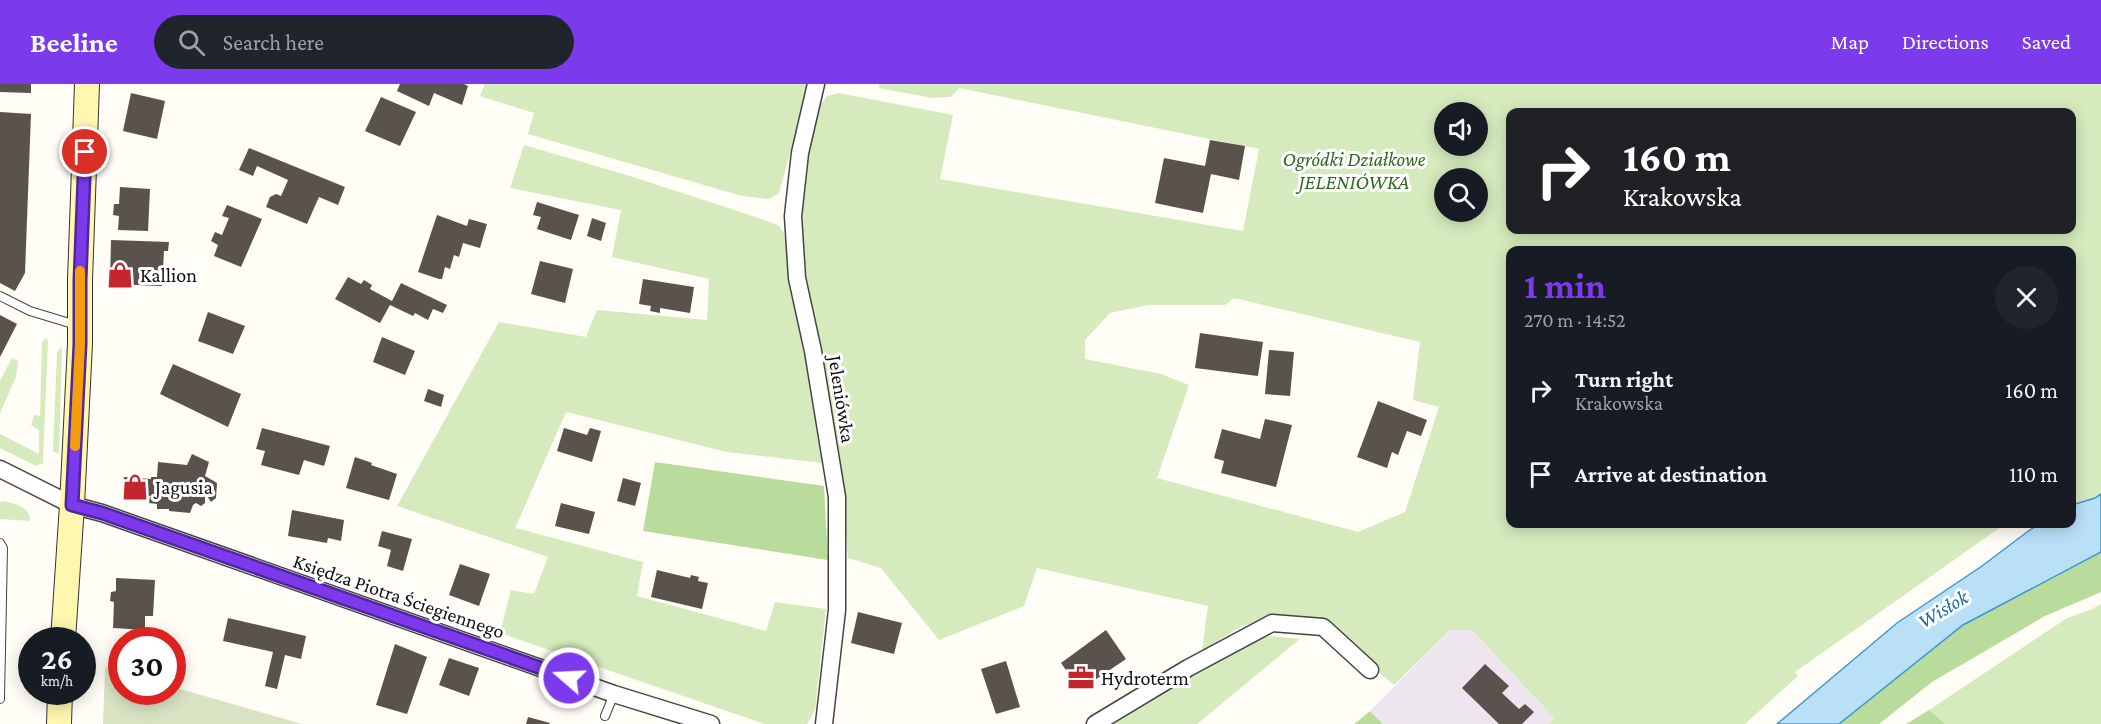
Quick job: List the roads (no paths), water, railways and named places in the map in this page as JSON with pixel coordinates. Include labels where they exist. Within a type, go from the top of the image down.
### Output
[{"type":"main road","points":[[64,627],[80,326],[87,84]]},
{"type":"main road","points":[[59,724],[60,705]]},
{"type":"street","name":"Jeleniówka","points":[[816,84],[800,153],[792,216],[797,278],[813,351],[837,497],[837,610],[824,724]]},
{"type":"street","name":"Księdza Piotra Ściegiennego","points":[[0,469],[72,505],[102,513],[614,694],[711,724]]},
{"type":"street","points":[[1095,724],[1188,668],[1272,623],[1323,627],[1370,670]]},
{"type":"lane","points":[[0,296],[30,311],[80,326]]},
{"type":"lane","points":[[0,543],[3,548],[0,699]]},
{"type":"lane","points":[[605,716],[614,694]]},
{"type":"water","name":"Wisłok","points":[[2101,494],[2101,552],[1963,625],[1839,724],[1777,724],[1897,623],[1982,566],[2033,528],[2076,528],[2076,504]]},
{"type":"place","name":"Kallion","points":[[120,275]]},
{"type":"place","name":"Jagusia","points":[[135,487]]},
{"type":"place","name":"Hydroterm","points":[[1081,678]]},
{"type":"park label","name":"Ogródki Działkowe JELENIÓWKA","points":[[1354,170]]}]
